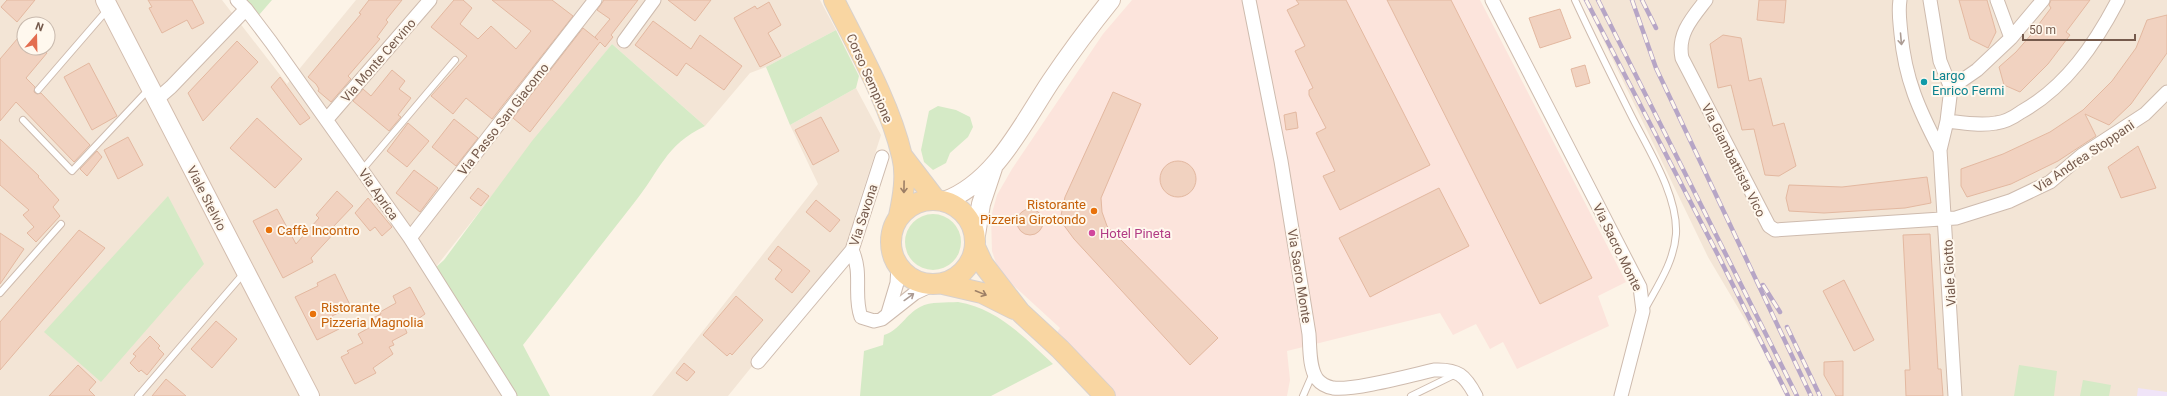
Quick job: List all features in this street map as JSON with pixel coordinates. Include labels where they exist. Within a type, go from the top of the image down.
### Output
[{"type":"main road","name":"Corso Sempione","points":[[834,0],[872,77],[902,157],[903,198],[899,216]]},
{"type":"main road","name":"Corso Sempione","points":[[902,157],[940,200]]},
{"type":"main road","points":[[1020,312],[982,293],[938,284],[920,283],[910,278],[898,266],[891,249],[893,226],[899,216],[916,203],[940,200],[963,212],[971,222],[976,242],[991,275],[1020,312],[1060,349],[1105,396]]},
{"type":"main road","points":[[938,284],[955,279],[965,271],[972,261],[976,242]]},
{"type":"street","name":"Via Aprica","points":[[236,0],[246,9],[327,119],[410,238],[510,396]]},
{"type":"street","name":"Via Monte Cervino","points":[[327,119],[430,0]]},
{"type":"street","name":"Via Passo San Giacomo","points":[[410,238],[595,0]]},
{"type":"street","points":[[624,41],[654,0]]},
{"type":"street","points":[[940,200],[965,192],[993,167],[1086,32],[1111,0]]},
{"type":"street","name":"Via Sacro Monte","points":[[1249,0],[1281,161],[1314,372]]},
{"type":"street","name":"Via Sacro Monte","points":[[1492,0],[1640,287],[1643,311],[1622,396]]},
{"type":"street","name":"Via Giambattista Vico","points":[[1706,0],[1691,20],[1681,40],[1681,52],[1684,64],[1771,229],[1783,230],[1946,219]]},
{"type":"street","name":"Viale Giotto","points":[[1900,0],[1898,9],[1902,49],[1908,82],[1920,113],[1940,150]]},
{"type":"street","name":"Viale Giotto","points":[[1930,0],[1940,62],[1951,88],[1948,121],[1940,150],[1946,219],[1955,396]]},
{"type":"street","points":[[1997,0],[2011,38]]},
{"type":"street","points":[[1951,88],[1977,70],[2011,38],[2043,0]]},
{"type":"street","points":[[1948,121],[1979,124],[1998,123],[2030,108],[2074,69],[2099,34],[2118,0]]},
{"type":"street","name":"Viale Stelvio","points":[[107,4],[310,396]]},
{"type":"street","points":[[153,94],[171,87],[246,9]]},
{"type":"street","name":"Via Andrea Stoppani","points":[[1946,219],[1982,211],[2038,189],[2055,178],[2082,155],[2137,120],[2167,92]]},
{"type":"street","name":"Via Savona","points":[[758,362],[852,250],[882,156]]},
{"type":"street","points":[[976,242],[981,204],[993,167]]},
{"type":"street","points":[[852,250],[858,266],[858,308],[861,317],[874,321],[882,319],[915,293],[938,284]]},
{"type":"street","points":[[888,313],[897,283],[898,266]]},
{"type":"street","points":[[1314,372],[1317,379],[1323,384],[1334,388],[1350,387],[1434,370],[1447,370],[1458,373],[1464,377],[1476,396]]},
{"type":"lane","points":[[1575,0],[1659,171],[1672,204],[1676,233],[1674,247],[1662,279],[1643,311]]},
{"type":"lane","points":[[38,90],[107,4]]},
{"type":"lane","points":[[362,170],[455,60]]},
{"type":"lane","points":[[23,120],[72,171],[153,94]]},
{"type":"lane","points":[[0,293],[61,224]]},
{"type":"lane","points":[[138,396],[245,272]]},
{"type":"lane","points":[[1303,396],[1314,372]]},
{"type":"lane","points":[[1411,396],[1458,373]]},
{"type":"shaded area","points":[[0,0],[222,0],[287,84],[356,0],[820,0],[836,30],[766,67],[750,73],[705,126],[612,44],[435,268],[504,396],[0,396]]},
{"type":"shaded area","points":[[1132,0],[1480,0],[1626,282],[1598,296],[1609,326],[1517,369],[1503,342],[1490,349],[1476,324],[1453,335],[1440,313],[1287,351],[1290,380],[1287,396],[1116,396],[1056,334],[1060,328],[1003,276],[992,251],[991,217],[997,195],[1012,169],[1103,34]]},
{"type":"shaded area","points":[[1584,0],[2167,0],[2167,396],[1788,396],[1776,372],[1708,257]]},
{"type":"shaded area","points":[[856,88],[881,135],[856,212],[847,249],[728,396],[652,396],[818,184],[790,125]]},
{"type":"shaded area","points":[[2138,388],[2167,392],[2167,396],[2137,396]]},
{"type":"green space","points":[[246,0],[272,0],[259,15]]},
{"type":"green space","points":[[836,30],[859,76],[856,88],[790,125],[766,67]]},
{"type":"green space","points":[[612,44],[705,126],[692,133],[672,150],[634,203],[523,345],[550,396],[517,396],[435,268],[444,260],[532,141]]},
{"type":"green space","points":[[938,106],[956,110],[970,117],[973,127],[968,137],[950,153],[946,163],[933,170],[924,162],[921,150],[929,111]]},
{"type":"green space","points":[[168,196],[204,264],[101,382],[44,332]]},
{"type":"green space","points":[[933,214],[944,216],[953,222],[959,231],[961,242],[959,253],[953,262],[944,268],[933,270],[922,268],[913,262],[907,253],[905,242],[907,231],[913,222],[922,216]]},
{"type":"green space","points":[[958,302],[972,305],[998,317],[1021,335],[1053,364],[991,396],[860,396],[864,351],[883,345],[884,335],[894,330],[920,307],[934,303]]},
{"type":"green space","points":[[2019,365],[2057,371],[2054,396],[2014,396]]},
{"type":"green space","points":[[2083,380],[2111,385],[2109,396],[2080,396]]},
{"type":"building","points":[[7,0],[35,0],[22,16],[16,16],[16,21],[1,7]]},
{"type":"building","points":[[148,0],[192,0],[204,23],[192,29],[187,20],[162,33],[149,8],[152,7]]},
{"type":"building","points":[[369,0],[402,0],[386,20],[388,22],[377,37],[380,39],[348,76],[351,79],[331,102],[318,91],[319,89],[316,84],[308,77],[361,14],[359,13]]},
{"type":"building","points":[[454,0],[463,0],[472,8],[460,24],[478,39],[491,26],[516,49],[531,31],[492,0],[552,0],[573,16],[492,119],[466,98],[453,114],[431,96],[467,56],[431,27]]},
{"type":"building","points":[[604,0],[638,0],[611,35],[613,37],[605,47],[600,42],[530,132],[513,118],[583,28],[598,40],[595,37],[610,19],[597,10]]},
{"type":"building","points":[[668,0],[711,0],[695,21]]},
{"type":"building","points":[[1296,0],[1346,0],[1430,165],[1340,210],[1323,176],[1335,171],[1316,133],[1326,128],[1309,95],[1309,90],[1313,88],[1295,51],[1305,46],[1287,10],[1299,4]]},
{"type":"building","points":[[1387,0],[1451,0],[1592,278],[1540,304]]},
{"type":"building","points":[[1759,0],[1786,0],[1784,23],[1757,20]]},
{"type":"building","points":[[1959,0],[1987,0],[1996,32],[1988,48],[1970,39]]},
{"type":"building","points":[[2051,0],[2090,0],[2066,32],[2070,35],[2048,64],[2020,92],[2004,85],[1999,67],[2016,52],[2030,36],[2051,8],[2049,5]]},
{"type":"building","points":[[769,2],[781,25],[768,33],[781,56],[760,67],[734,18],[755,6],[757,9]]},
{"type":"building","points":[[1560,9],[1571,38],[1540,48],[1529,18]]},
{"type":"building","points":[[2167,15],[2167,53],[2131,104],[2109,125],[2085,114],[2096,136],[2058,161],[2011,184],[1967,197],[1961,186],[1961,169],[2003,154],[2050,132],[2083,110],[2112,81],[2136,48],[2147,20]]},
{"type":"building","points":[[653,21],[691,49],[700,35],[742,66],[724,90],[686,63],[677,76],[635,45]]},
{"type":"building","points":[[1723,35],[1741,38],[1749,81],[1761,78],[1773,126],[1784,123],[1796,166],[1779,176],[1765,175],[1754,129],[1742,130],[1731,85],[1718,88],[1710,44]]},
{"type":"building","points":[[16,40],[16,56],[44,56],[26,78],[35,87],[34,92],[37,94],[41,93],[90,145],[74,162],[16,102],[0,121],[0,59]]},
{"type":"building","points":[[237,41],[258,62],[203,121],[188,93]]},
{"type":"building","points":[[89,63],[117,116],[92,130],[64,77]]},
{"type":"building","points":[[1585,65],[1590,83],[1576,87],[1571,69]]},
{"type":"building","points":[[392,70],[405,81],[399,89],[411,98],[398,115],[401,117],[389,131],[353,101],[363,89],[371,96]]},
{"type":"building","points":[[280,77],[310,118],[300,125],[271,87]]},
{"type":"building","name":"Hotel Pineta","points":[[1113,92],[1141,104],[1101,198],[1102,212],[1107,226],[1218,338],[1190,365],[1074,239],[1060,220],[1065,197]]},
{"type":"building","points":[[1296,112],[1298,128],[1286,130],[1284,115]]},
{"type":"building","points":[[821,117],[839,151],[813,165],[795,130]]},
{"type":"building","points":[[257,118],[302,159],[275,188],[230,148]]},
{"type":"building","points":[[454,119],[478,138],[456,166],[432,147]]},
{"type":"building","points":[[408,123],[429,141],[407,167],[387,151]]},
{"type":"building","points":[[128,137],[143,165],[118,179],[104,150]]},
{"type":"building","points":[[0,139],[39,176],[38,177],[59,200],[53,207],[60,216],[36,242],[27,233],[34,227],[23,215],[29,210],[0,185]]},
{"type":"building","points":[[2138,146],[2156,188],[2121,198],[2108,167]]},
{"type":"building","points":[[97,151],[102,157],[87,176],[80,169]]},
{"type":"building","name":"Hotel Pineta","points":[[1178,161],[1191,166],[1196,179],[1191,192],[1178,197],[1165,192],[1160,179],[1165,166]]},
{"type":"building","points":[[414,170],[438,188],[420,212],[396,193]]},
{"type":"building","points":[[1927,177],[1931,203],[1905,208],[1824,213],[1789,211],[1786,198],[1789,185],[1842,187]]},
{"type":"building","points":[[478,188],[489,196],[481,206],[470,198]]},
{"type":"building","points":[[1439,188],[1469,246],[1370,297],[1339,238]]},
{"type":"building","points":[[337,191],[353,206],[333,227],[337,230],[311,258],[313,262],[283,278],[253,221],[277,209],[296,244],[319,218],[316,215]]},
{"type":"building","points":[[368,198],[392,227],[382,236],[375,227],[370,231],[355,213]]},
{"type":"building","points":[[816,200],[840,220],[830,232],[806,212]]},
{"type":"building","points":[[1030,209],[1039,213],[1043,222],[1039,231],[1030,235],[1021,231],[1017,222],[1021,213]]},
{"type":"building","points":[[79,230],[105,248],[0,370],[0,322]]},
{"type":"building","points":[[0,233],[24,249],[0,284]]},
{"type":"building","points":[[1930,234],[1938,369],[1941,369],[1943,396],[1906,396],[1905,370],[1910,370],[1903,235]]},
{"type":"building","points":[[778,246],[810,271],[792,293],[775,279],[782,270],[768,259]]},
{"type":"building","points":[[335,274],[351,307],[332,316],[339,329],[317,340],[295,297],[318,286],[317,283]]},
{"type":"building","points":[[1844,280],[1874,340],[1854,351],[1823,291]]},
{"type":"building","points":[[410,287],[425,314],[405,328],[407,333],[392,341],[394,345],[389,347],[393,354],[373,368],[376,373],[355,384],[341,357],[349,353],[347,351],[363,343],[358,334],[376,324],[373,318],[381,314],[380,312],[396,303],[393,296]]},
{"type":"building","points":[[736,296],[763,320],[732,355],[730,353],[727,356],[703,335]]},
{"type":"building","points":[[216,321],[237,339],[212,368],[191,349]]},
{"type":"building","points":[[150,336],[160,346],[158,348],[164,354],[147,375],[141,370],[139,372],[130,363],[136,356],[133,354]]},
{"type":"building","points":[[1843,361],[1843,396],[1836,396],[1824,375],[1824,362]]},
{"type":"building","points":[[684,363],[695,372],[687,381],[676,373]]},
{"type":"building","points":[[78,365],[96,382],[89,390],[95,396],[49,396]]},
{"type":"building","points":[[166,379],[186,396],[152,396]]},
{"type":"railway","points":[[1586,0],[1718,255],[1788,396]]},
{"type":"railway","points":[[1598,0],[1797,396]]},
{"type":"railway","points":[[1632,0],[1656,68],[1811,396]]},
{"type":"railway","points":[[1642,0],[1656,28]]},
{"type":"railway","points":[[1763,285],[1780,312]]},
{"type":"railway","points":[[1787,327],[1820,396]]},
{"type":"place","name":"Largo Enrico Fermi","points":[[1924,82]]},
{"type":"place","name":"Ristorante Pizzeria Girotondo","points":[[1094,211]]},
{"type":"place","name":"Caffè Incontro","points":[[269,230]]},
{"type":"place","name":"Hotel Pineta","points":[[1092,233]]},
{"type":"place","name":"Ristorante Pizzeria Magnolia","points":[[313,314]]}]
